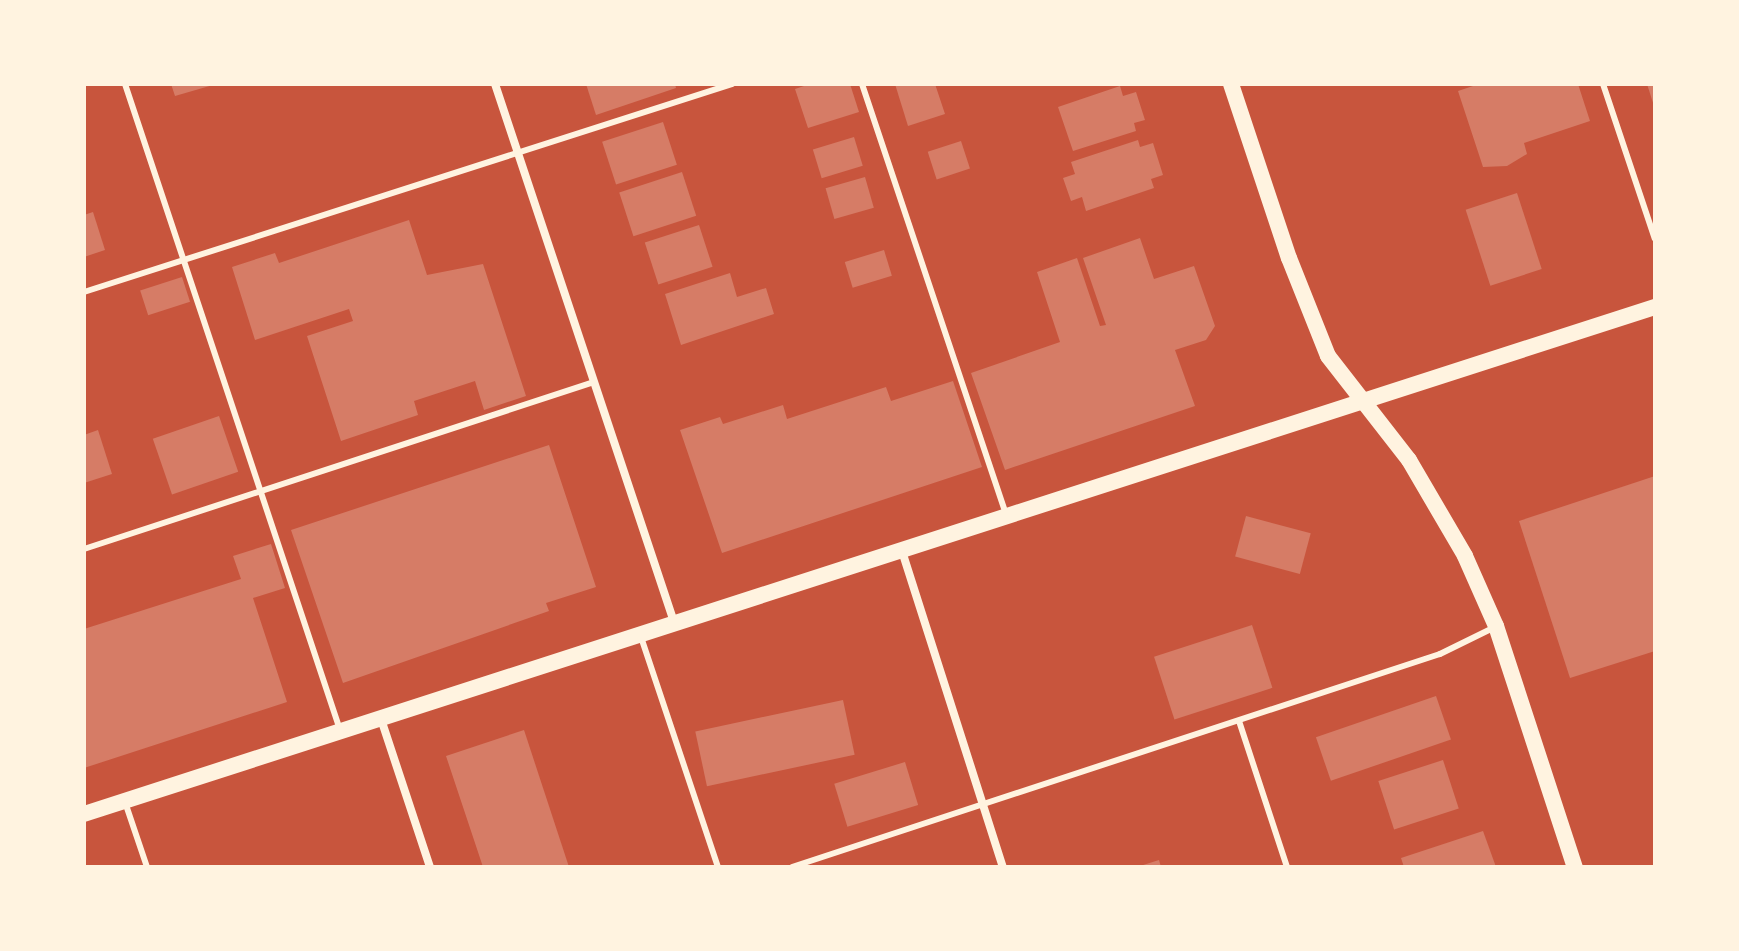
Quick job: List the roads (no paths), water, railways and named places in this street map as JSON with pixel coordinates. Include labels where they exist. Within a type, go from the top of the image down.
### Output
[{"type":"main road","points":[[1231,84],[1289,258],[1328,356],[1358,399],[1409,460],[1465,556],[1496,626],[1575,867]]},
{"type":"main road","points":[[84,814],[1358,399],[1655,307]]},
{"type":"street","points":[[495,84],[674,622]]},
{"type":"street","points":[[901,548],[1003,867]]},
{"type":"street","points":[[380,718],[430,867]]},
{"type":"lane","points":[[125,84],[258,490],[341,731]]},
{"type":"lane","points":[[84,292],[732,84]]},
{"type":"lane","points":[[862,84],[1006,514]]},
{"type":"lane","points":[[1603,84],[1655,239]]},
{"type":"lane","points":[[84,549],[594,382]]},
{"type":"lane","points":[[792,867],[1440,654],[1496,626]]},
{"type":"lane","points":[[640,634],[718,867]]},
{"type":"lane","points":[[1239,721],[1287,867]]},
{"type":"lane","points":[[125,801],[147,867]]}]
